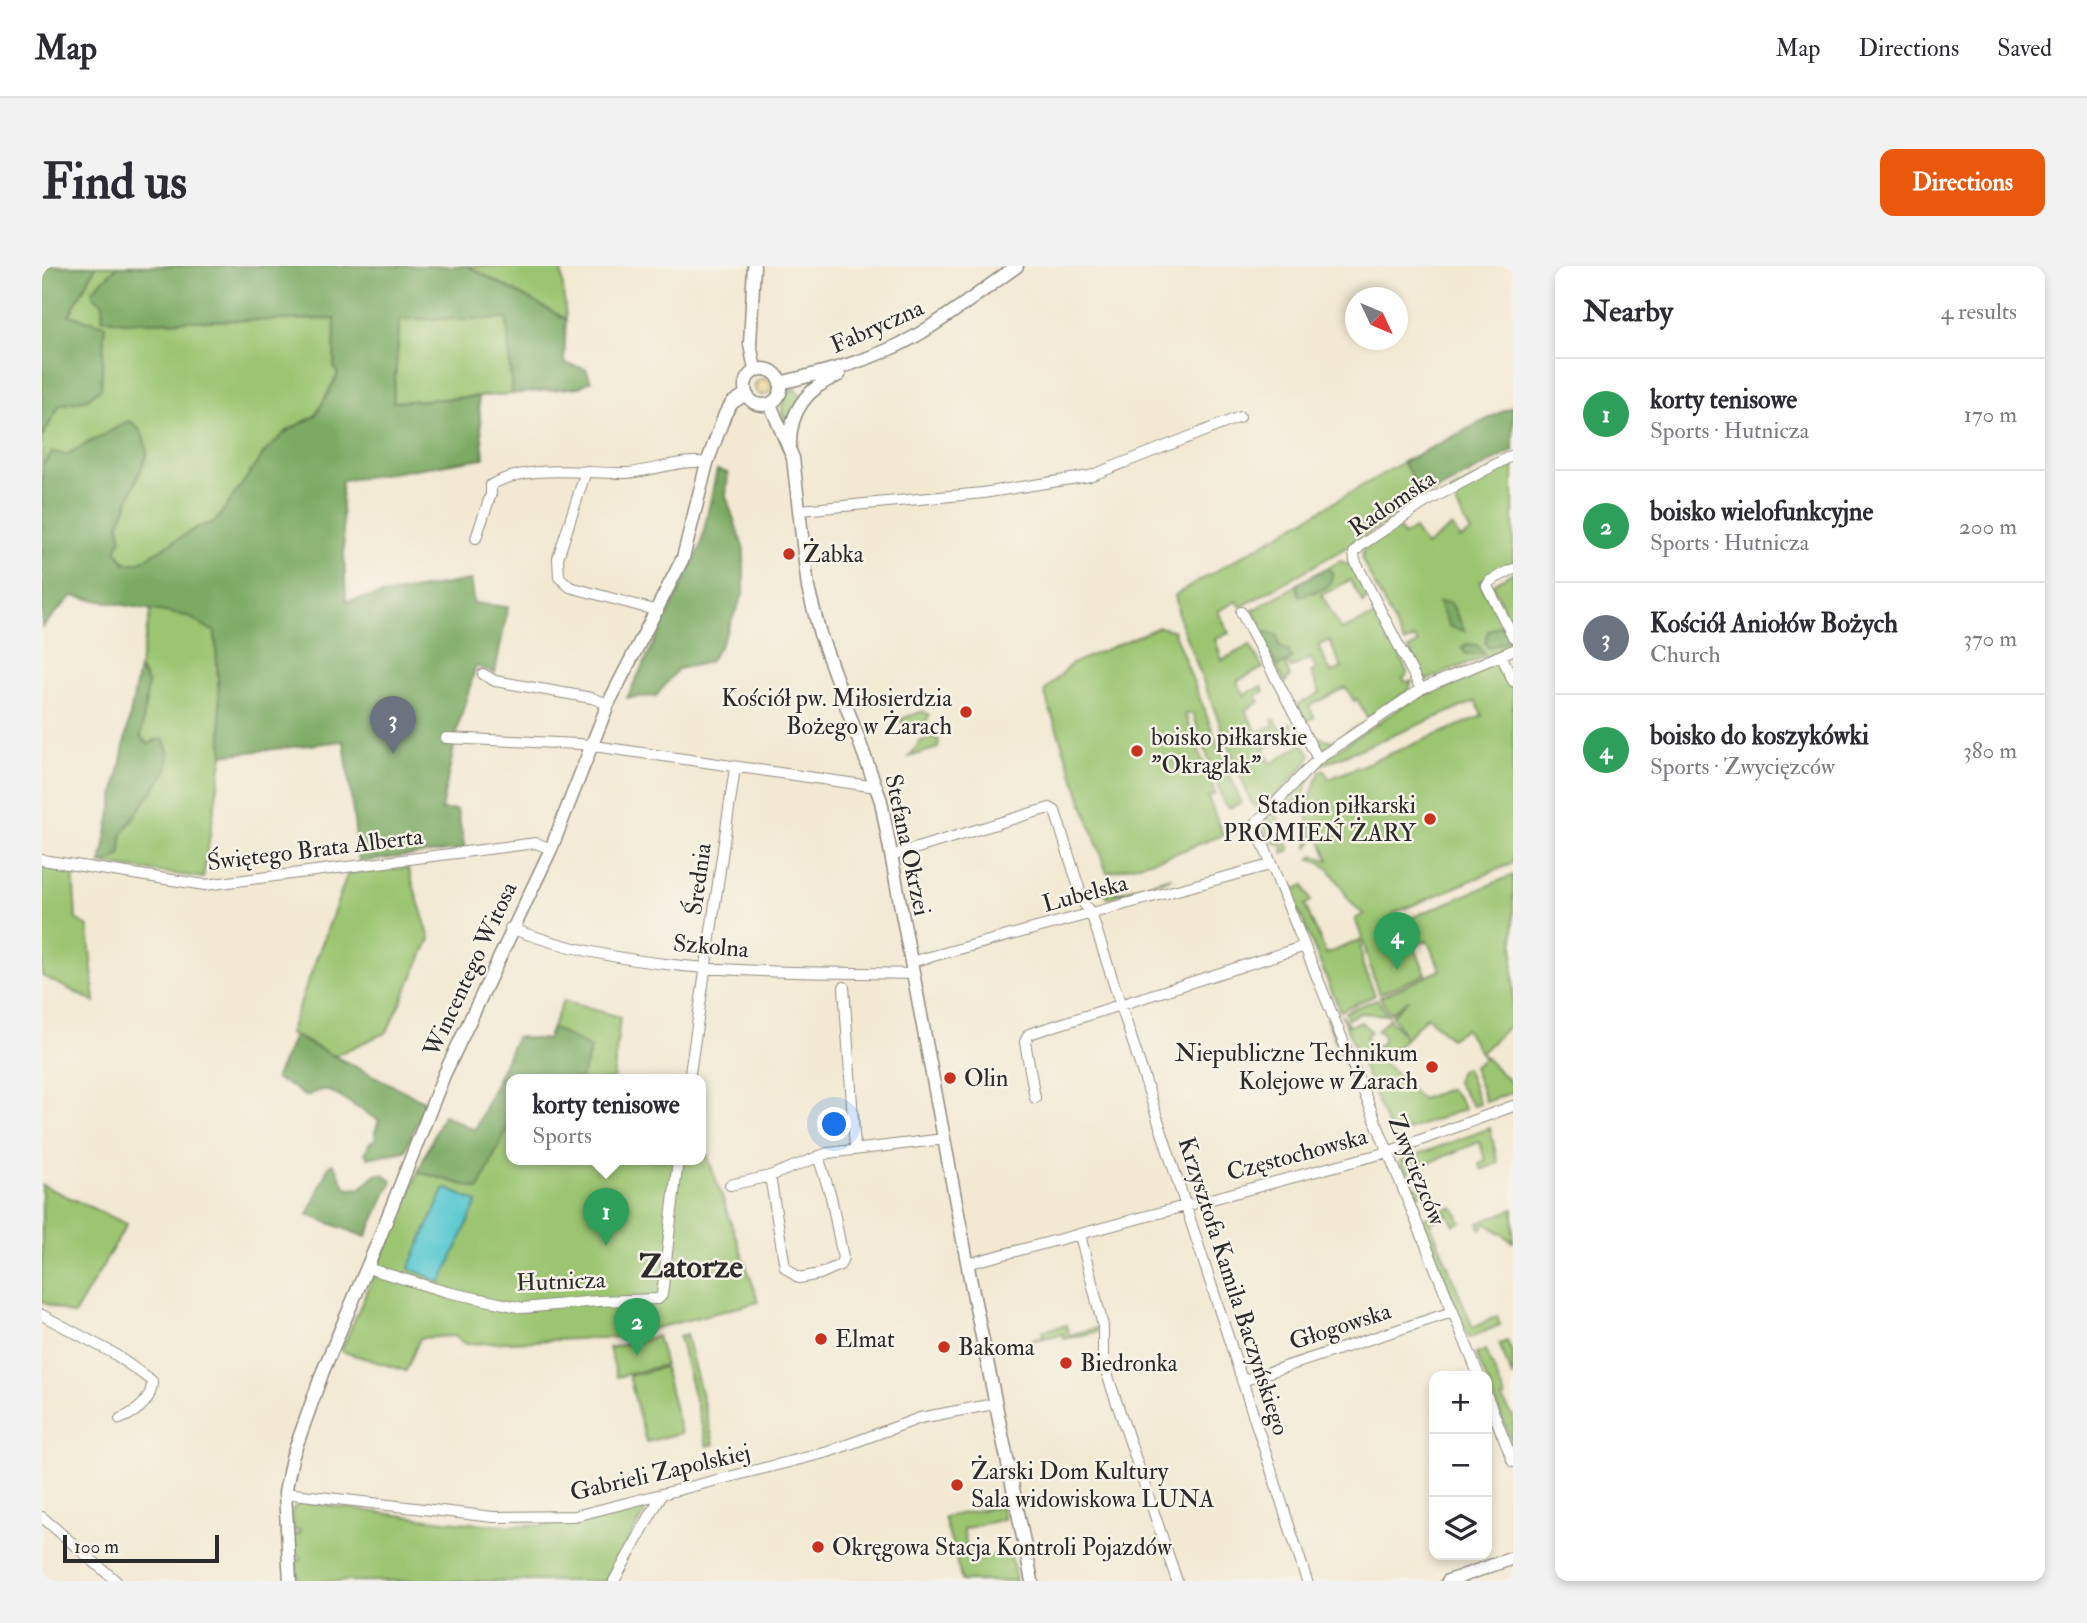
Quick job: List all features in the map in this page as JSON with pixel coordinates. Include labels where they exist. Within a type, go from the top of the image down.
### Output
[{"type":"street","points":[[754,266],[750,344],[755,370]]},
{"type":"street","name":"Fabryczna","points":[[780,383],[866,358],[914,337],[1017,266]]},
{"type":"street","points":[[790,450],[793,421],[807,395],[825,380],[852,369],[866,358]]},
{"type":"street","points":[[755,370],[771,371],[780,383],[779,395],[770,404],[759,405],[746,394],[747,377],[755,370]]},
{"type":"street","name":"Wincentego Witosa","points":[[290,1581],[285,1493],[292,1458],[323,1371],[444,1075],[510,928],[551,849],[608,704],[682,558],[707,463],[725,414],[732,403],[746,394]]},
{"type":"street","name":"Stefana Okrzei","points":[[770,404],[790,450],[800,510],[808,588],[820,634],[877,787],[994,1404],[1032,1581]]},
{"type":"street","points":[[800,510],[983,493],[1090,476],[1240,416]]},
{"type":"street","name":"Radomska","points":[[1422,689],[1355,561],[1354,553],[1360,546],[1424,503],[1513,455]]},
{"type":"street","points":[[476,538],[491,494],[491,485],[501,479],[563,470],[628,473],[695,461],[707,463]]},
{"type":"street","points":[[586,471],[558,558],[559,577],[570,587],[657,611]]},
{"type":"street","points":[[1513,569],[1492,580],[1487,586],[1513,637]]},
{"type":"street","points":[[1241,612],[1318,758],[1422,689],[1513,650]]},
{"type":"street","points":[[1501,655],[1513,681]]},
{"type":"street","points":[[483,674],[495,681],[592,698],[608,704]]},
{"type":"street","points":[[446,738],[593,746],[877,787]]},
{"type":"street","name":"Zwycięzców","points":[[1318,758],[1255,824],[1302,947],[1477,1371]]},
{"type":"street","name":"Średnia","points":[[690,1074],[735,768]]},
{"type":"street","name":"Krzysztofa Kamila Baczyńskiego","points":[[891,856],[1035,812],[1050,808],[1055,811],[1084,904],[1091,913],[1307,1581]]},
{"type":"street","name":"Świętego Brata Alberta","points":[[42,860],[205,885],[536,843],[551,849]]},
{"type":"street","name":"Lubelska","points":[[912,968],[1091,913],[1270,865]]},
{"type":"street","name":"Szkolna","points":[[510,928],[576,950],[705,970],[912,968]]},
{"type":"street","points":[[1035,1098],[1025,1042],[1029,1034],[1302,947]]},
{"type":"street","points":[[844,987],[855,1148]]},
{"type":"street","name":"Częstochowska","points":[[967,1264],[1388,1152],[1513,1105]]},
{"type":"street","points":[[730,1185],[770,1176],[818,1156],[855,1148],[944,1139]]},
{"type":"street","points":[[770,1176],[785,1267],[799,1278],[820,1274],[840,1265],[843,1258],[831,1197],[818,1156]]},
{"type":"street","name":"Hutnicza","points":[[367,1268],[447,1292],[523,1308],[658,1299],[662,1295],[664,1282],[677,1165]]},
{"type":"street","points":[[1080,1235],[1103,1326],[1103,1362],[1177,1581]]},
{"type":"street","name":"Głogowska","points":[[1242,1381],[1452,1312]]},
{"type":"street","points":[[42,1315],[103,1347],[148,1377],[152,1386],[146,1400],[133,1414],[120,1419]]},
{"type":"street","name":"Gabrieli Zapolskiej","points":[[285,1493],[493,1517],[575,1516],[828,1452],[920,1418],[994,1404]]},
{"type":"street","points":[[1492,1409],[1513,1462]]},
{"type":"street","points":[[614,1581],[661,1496]]},
{"type":"street","points":[[42,1517],[116,1581]]},
{"type":"street","points":[[1448,1581],[1513,1558]]},
{"type":"green space","points":[[42,266],[96,266],[69,315],[105,325],[101,388],[87,399],[60,405],[42,437]]},
{"type":"green space","points":[[96,266],[118,266],[93,290],[93,295],[103,303],[102,318],[124,322],[335,319],[334,366],[338,374],[315,416],[287,431],[215,522],[198,527],[138,563],[124,561],[116,550],[121,539],[119,524],[147,454],[91,440],[65,456],[53,452],[42,465],[42,437],[60,405],[90,398],[102,355],[105,325],[69,316]]},
{"type":"green space","points":[[118,266],[468,266],[566,319],[564,363],[586,369],[591,381],[579,387],[512,394],[507,319],[400,319],[393,402],[478,397],[484,458],[341,481],[346,601],[471,580],[473,603],[508,607],[495,673],[476,666],[459,723],[441,810],[457,810],[465,849],[359,862],[344,741],[223,755],[215,632],[187,616],[72,596],[42,627],[42,465],[53,452],[67,455],[129,421],[140,431],[147,454],[119,524],[121,539],[116,550],[125,563],[138,563],[198,527],[215,522],[264,453],[287,431],[315,416],[338,375],[334,366],[335,319],[124,322],[102,318],[103,303],[93,295],[93,290]]},
{"type":"green space","points":[[468,266],[561,266],[566,319]]},
{"type":"green space","points":[[400,319],[507,319],[512,394],[393,402]]},
{"type":"green space","points":[[795,388],[801,396],[787,427],[783,415],[783,400]]},
{"type":"green space","points":[[1513,406],[1513,451],[1425,497],[1403,462]]},
{"type":"green space","points":[[1513,459],[1513,564],[1480,582],[1513,645],[1425,681],[1409,649],[1418,644],[1415,638],[1404,643],[1362,560],[1363,549],[1398,526],[1403,536],[1414,529],[1426,546],[1452,526],[1460,539],[1471,533],[1450,492]]},
{"type":"green space","points":[[1403,462],[1425,497],[1349,546],[1241,607],[1237,601],[1218,611],[1229,633],[1215,639],[1222,660],[1250,645],[1263,668],[1237,681],[1244,695],[1262,686],[1264,691],[1256,696],[1260,702],[1245,710],[1257,733],[1274,725],[1272,720],[1275,719],[1280,729],[1291,723],[1296,732],[1264,749],[1271,764],[1302,744],[1311,754],[1308,762],[1264,808],[1256,808],[1250,800],[1180,622],[1175,595]]},
{"type":"green space","points":[[717,470],[728,473],[726,496],[744,550],[744,592],[722,642],[709,662],[678,669],[656,696],[627,698],[700,549]]},
{"type":"green space","points":[[1340,561],[1351,565],[1368,597],[1363,603],[1350,580],[1322,595],[1341,630],[1379,614],[1391,639],[1388,641],[1390,646],[1394,644],[1408,674],[1403,678],[1406,682],[1412,681],[1408,691],[1367,718],[1357,699],[1354,701],[1346,687],[1309,706],[1314,717],[1306,722],[1297,705],[1320,693],[1311,672],[1316,669],[1311,658],[1291,668],[1287,662],[1285,664],[1290,676],[1285,683],[1259,635],[1261,625],[1253,610]],"holes":[[[1329,640],[1342,668],[1331,673],[1318,646]]]},
{"type":"green space","points":[[1326,568],[1332,572],[1331,583],[1322,590],[1299,596],[1297,584]]},
{"type":"green space","points":[[1513,572],[1513,626],[1492,585]]},
{"type":"green space","points":[[1438,602],[1451,603],[1465,631],[1450,627]]},
{"type":"green space","points":[[151,609],[187,616],[215,632],[223,755],[203,878],[101,864],[119,856],[122,834],[167,770],[156,739],[148,744],[141,737],[145,676],[139,669]]},
{"type":"green space","points":[[1500,625],[1507,631],[1508,640],[1488,648],[1485,642],[1488,631]]},
{"type":"green space","points":[[1159,627],[1173,630],[1241,803],[1229,808],[1224,804],[1193,714],[1185,714],[1215,794],[1208,797],[1223,835],[1171,855],[1107,873],[1044,692],[1071,664]]},
{"type":"green space","points":[[1266,632],[1277,635],[1279,646],[1288,651],[1292,659],[1277,667],[1261,637]]},
{"type":"green space","points":[[1466,644],[1477,645],[1484,653],[1466,655],[1462,648]]},
{"type":"green space","points":[[1497,662],[1513,691],[1513,863],[1394,913],[1399,923],[1513,875],[1513,1022],[1481,1053],[1513,1085],[1513,1092],[1486,1102],[1473,1067],[1484,1059],[1465,1029],[1450,1038],[1427,1016],[1383,1062],[1421,1099],[1449,1089],[1465,1109],[1397,1134],[1390,1132],[1341,1014],[1349,1026],[1361,1022],[1371,1031],[1367,1035],[1368,1043],[1376,1047],[1383,1042],[1382,1033],[1377,1031],[1389,1018],[1405,1037],[1392,1015],[1409,999],[1390,1013],[1380,997],[1441,970],[1427,940],[1414,946],[1426,974],[1379,994],[1355,919],[1364,914],[1349,900],[1328,868],[1310,859],[1314,856],[1329,860],[1318,834],[1307,849],[1312,831],[1305,809],[1320,772],[1324,770],[1329,779],[1482,716],[1476,701],[1321,765],[1312,773],[1302,799],[1288,806],[1285,803],[1276,813],[1279,820],[1271,824],[1279,843],[1286,840],[1290,850],[1283,853],[1283,846],[1270,841],[1262,823],[1320,761],[1418,696]]},
{"type":"green space","points":[[139,669],[148,683],[141,737],[148,744],[163,739],[169,753],[167,770],[122,834],[121,853],[115,859],[101,864]]},
{"type":"green space","points":[[923,711],[929,715],[927,721],[916,726],[901,723],[901,719]]},
{"type":"green space","points":[[1364,722],[1324,749],[1317,747],[1312,739],[1319,737],[1333,741]]},
{"type":"green space","points":[[933,737],[939,740],[938,748],[909,757],[921,741]]},
{"type":"green space","points":[[42,866],[73,871],[76,919],[88,927],[95,1002],[42,976]]},
{"type":"green space","points":[[408,868],[430,939],[387,1032],[334,1056],[289,1033],[348,873]]},
{"type":"green space","points":[[1172,877],[1108,898],[1103,888],[1113,886],[1116,893]]},
{"type":"green space","points":[[1288,885],[1297,889],[1304,885],[1311,901],[1305,905],[1326,954],[1360,940],[1363,966],[1375,995],[1340,1011]]},
{"type":"green space","points":[[1377,999],[1388,1015],[1359,1013],[1348,1019],[1345,1012]]},
{"type":"green space","points":[[563,1001],[620,1017],[614,1074],[506,1074],[506,1165],[706,1165],[706,1152],[759,1302],[620,1337],[465,1344],[454,1336],[420,1338],[406,1371],[341,1351],[443,1115],[475,1130],[516,1037],[547,1040]]},
{"type":"green space","points":[[1328,1017],[1376,1134],[1374,1135],[1326,1018]]},
{"type":"green space","points":[[552,1028],[591,1048],[582,1074],[506,1074],[506,1130],[479,1189],[418,1172],[443,1115],[475,1130],[516,1037],[547,1040]]},
{"type":"green space","points":[[294,1036],[426,1102],[405,1151],[368,1158],[365,1153],[370,1142],[376,1139],[379,1120],[329,1091],[322,1090],[304,1096],[275,1079]]},
{"type":"green space","points":[[1466,1068],[1480,1104],[1473,1106],[1456,1081],[1460,1070]]},
{"type":"green space","points":[[1490,1128],[1498,1163],[1482,1170],[1479,1163],[1486,1160],[1479,1142],[1409,1171],[1415,1188],[1426,1184],[1429,1191],[1411,1198],[1400,1161]]},
{"type":"green space","points":[[333,1164],[349,1189],[361,1188],[376,1174],[384,1174],[392,1181],[366,1237],[308,1215],[329,1165]]},
{"type":"green space","points":[[42,1185],[127,1224],[74,1315],[42,1302]]},
{"type":"green space","points":[[1451,1207],[1455,1209],[1461,1222],[1454,1225],[1448,1214],[1430,1222],[1473,1328],[1497,1316],[1500,1325],[1469,1338],[1421,1219]]},
{"type":"green space","points":[[1513,1209],[1513,1242],[1486,1223],[1481,1230],[1478,1223]]},
{"type":"green space","points":[[1066,1325],[1069,1335],[1097,1328],[1097,1332],[1064,1339],[1063,1334],[1029,1341],[1043,1337],[1042,1331]]},
{"type":"green space","points":[[686,1335],[714,1444],[707,1446],[679,1337]]},
{"type":"green space","points":[[657,1336],[665,1365],[617,1377],[609,1348]]},
{"type":"green space","points":[[1507,1341],[1513,1355],[1513,1378],[1499,1344]]},
{"type":"green space","points":[[1486,1350],[1505,1397],[1502,1399],[1513,1416],[1513,1445],[1492,1393],[1492,1371],[1483,1371],[1476,1354]]},
{"type":"green space","points":[[664,1367],[681,1433],[646,1442],[629,1376]]},
{"type":"green space","points":[[300,1502],[452,1521],[512,1525],[567,1522],[643,1507],[646,1511],[605,1581],[299,1581],[296,1561],[301,1560],[301,1556],[295,1556],[293,1534],[300,1534],[300,1530],[293,1530],[292,1510]]},
{"type":"green space","points":[[1001,1506],[1004,1519],[963,1529],[970,1561],[1010,1552],[1016,1581],[962,1581],[944,1517]]},
{"type":"sand","points":[[760,379],[766,379],[771,387],[769,393],[760,395],[755,390],[755,384]]},
{"type":"water","points":[[445,1188],[477,1202],[441,1283],[409,1268]]},
{"type":"place","name":"Żabka","points":[[789,554]]},
{"type":"place","name":"Kościół pw. Miłosierdzia Bożego w Żarach","points":[[966,712]]},
{"type":"place","name":"boisko piłkarskie \"Okrąglak\"","points":[[1137,751]]},
{"type":"place","name":"Kościół Aniołów Bożych","points":[[393,754]]},
{"type":"place","name":"Stadion piłkarski PROMIEŃ ŻARY","points":[[1430,819]]},
{"type":"place","name":"boisko do koszykówki","points":[[1397,970]]},
{"type":"place","name":"Niepubliczne Technikum Kolejowe w Żarach","points":[[1432,1067]]},
{"type":"place","name":"Olin","points":[[950,1078]]},
{"type":"place","name":"korty tenisowe","points":[[606,1246]]},
{"type":"place","name":"Elmat","points":[[821,1339]]},
{"type":"place","name":"Bakoma","points":[[944,1347]]},
{"type":"place","name":"boisko wielofunkcyjne","points":[[637,1356]]},
{"type":"place","name":"Biedronka","points":[[1066,1363]]},
{"type":"place","name":"Żarski Dom Kultury Sala widowiskowa LUNA","points":[[957,1485]]},
{"type":"place","name":"Okręgowa Stacja Kontroli Pojazdów","points":[[818,1547]]},
{"type":"district","name":"Zatorze","points":[[691,1266]]}]
